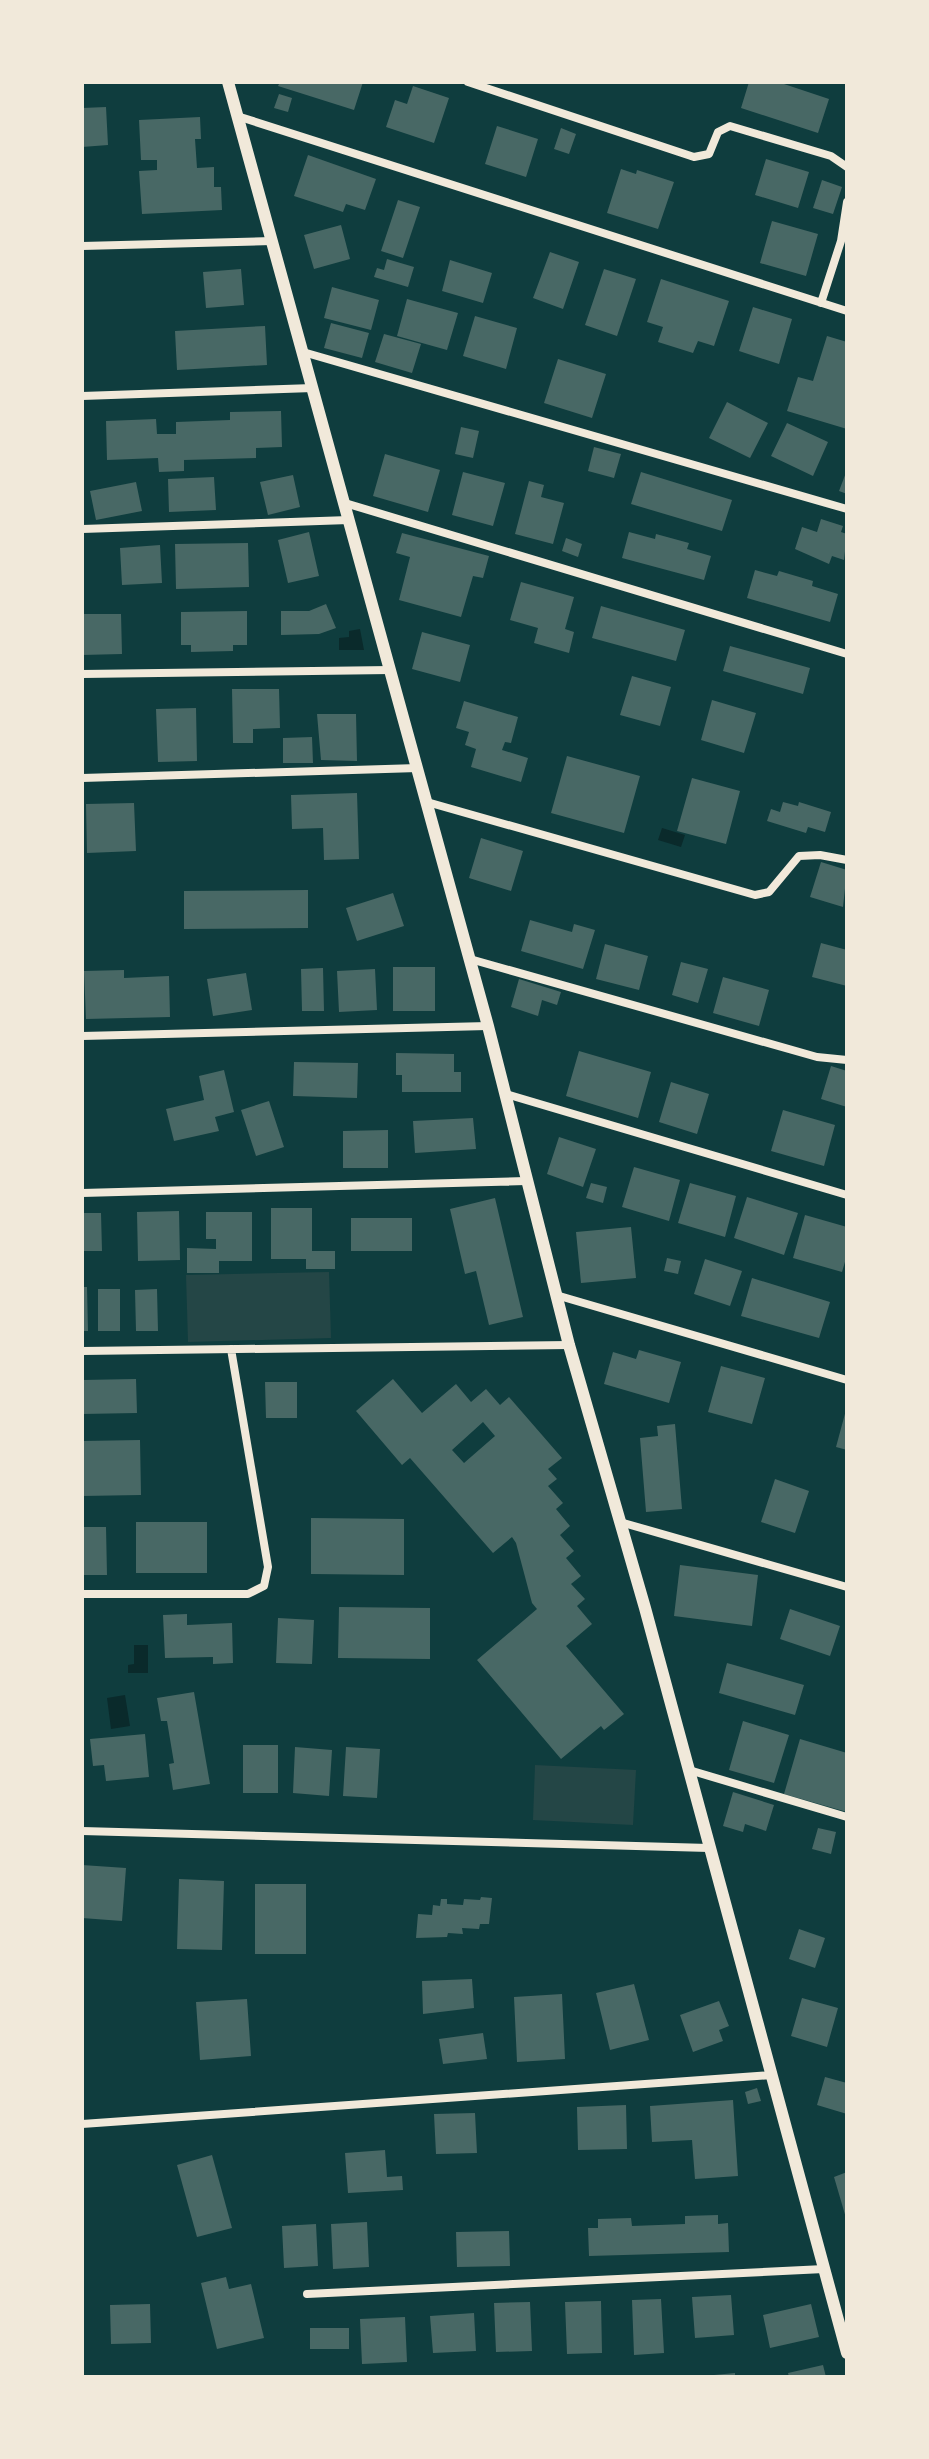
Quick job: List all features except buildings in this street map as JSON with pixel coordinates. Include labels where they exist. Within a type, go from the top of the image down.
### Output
[{"type":"street","points":[[228,82],[470,959],[569,1345],[689,1770],[847,2353]]},
{"type":"street","points":[[468,82],[694,157],[709,154],[718,132],[730,126],[831,156],[847,167]]},
{"type":"street","points":[[237,116],[847,311]]},
{"type":"street","points":[[821,303],[841,241],[847,202]]},
{"type":"street","points":[[82,246],[272,241]]},
{"type":"street","points":[[303,352],[847,509]]},
{"type":"street","points":[[82,396],[313,388]]},
{"type":"street","points":[[345,503],[847,654]]},
{"type":"street","points":[[82,529],[349,520]]},
{"type":"street","points":[[82,674],[391,670]]},
{"type":"street","points":[[82,778],[418,768]]},
{"type":"street","points":[[427,802],[755,895],[769,892],[799,856],[820,855],[847,860]]},
{"type":"street","points":[[470,959],[817,1057],[847,1060]]},
{"type":"street","points":[[82,1036],[488,1026]]},
{"type":"street","points":[[506,1094],[847,1195]]},
{"type":"street","points":[[82,1193],[526,1181]]},
{"type":"street","points":[[556,1295],[847,1380]]},
{"type":"street","points":[[82,1351],[569,1345]]},
{"type":"street","points":[[82,1594],[248,1594],[264,1586],[268,1567],[231,1349]]},
{"type":"street","points":[[620,1522],[847,1587]]},
{"type":"street","points":[[689,1770],[847,1817]]},
{"type":"street","points":[[82,1831],[709,1848]]},
{"type":"street","points":[[82,2124],[772,2075]]},
{"type":"street","points":[[307,2294],[824,2269]]},
{"type":"shaded area","points":[[360,629],[364,650],[339,650],[339,638],[349,637],[349,631]]},
{"type":"shaded area","points":[[662,828],[685,835],[681,847],[658,840]]},
{"type":"shaded area","points":[[329,1272],[331,1338],[188,1342],[186,1275]]},
{"type":"shaded area","points":[[134,1645],[148,1645],[148,1673],[128,1673],[128,1665],[134,1664]]},
{"type":"shaded area","points":[[125,1695],[130,1726],[111,1729],[107,1698]]},
{"type":"shaded area","points":[[535,1765],[636,1770],[633,1825],[533,1820]]}]
